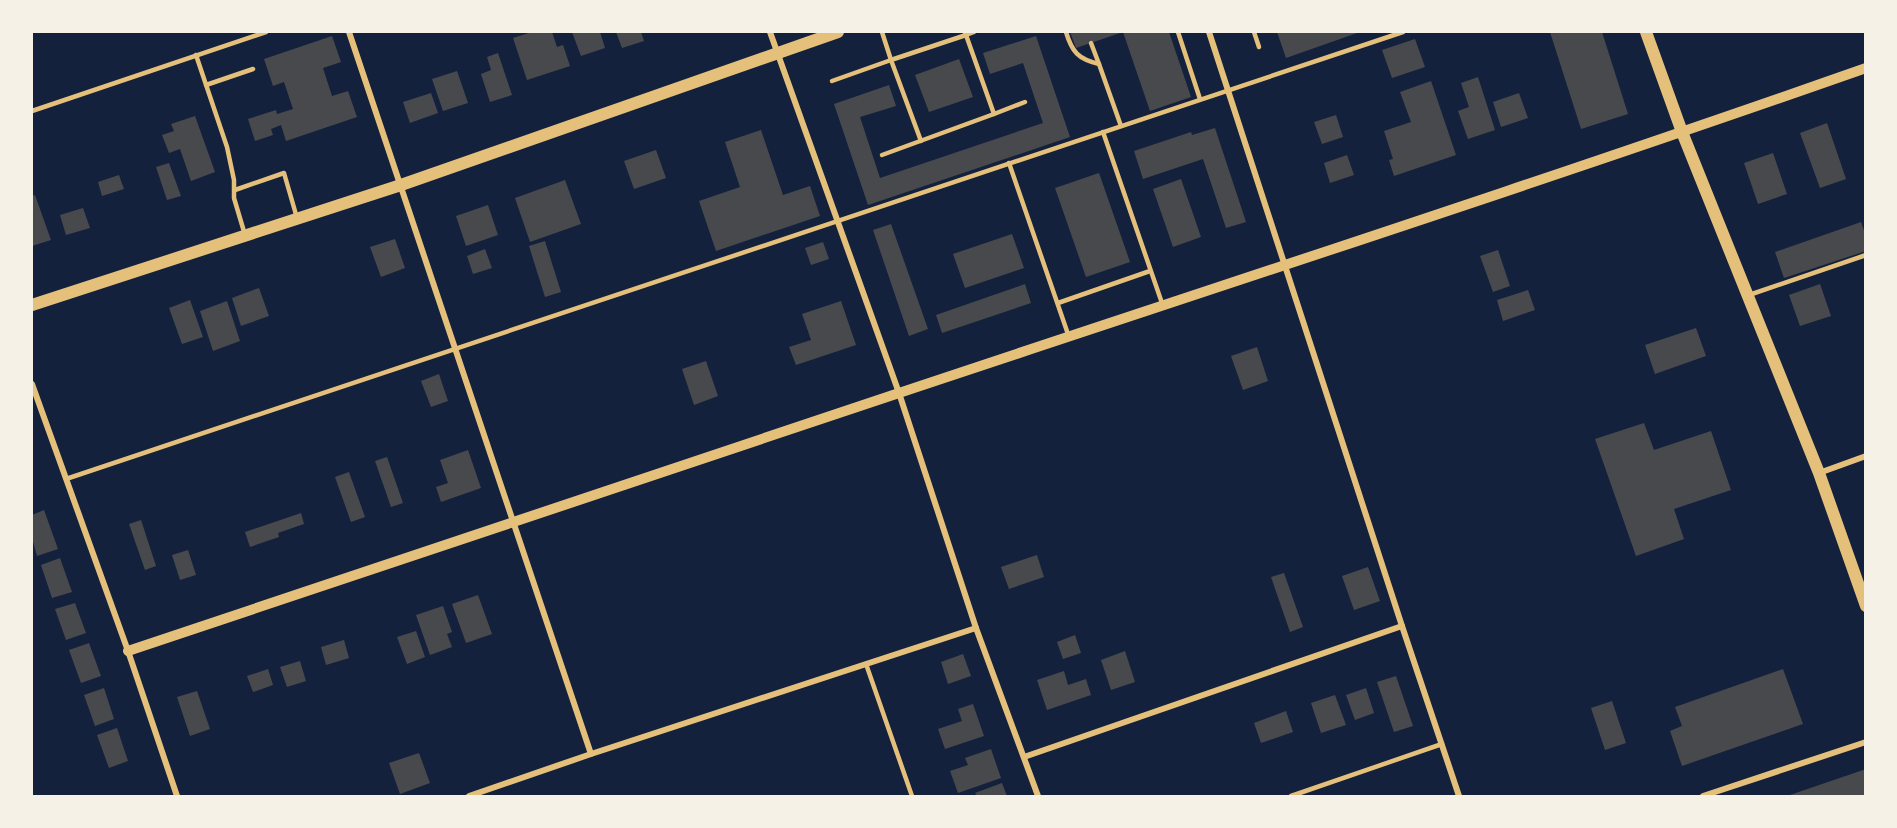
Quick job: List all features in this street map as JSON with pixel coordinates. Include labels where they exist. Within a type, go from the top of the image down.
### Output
[{"type":"main road","points":[[32,305],[401,185],[838,32]]},
{"type":"main road","points":[[1646,32],[1682,132],[1819,473],[1866,606]]},
{"type":"street","points":[[348,32],[591,754]]},
{"type":"street","points":[[770,32],[899,393],[976,628],[1038,796]]},
{"type":"street","points":[[1209,32],[1402,626],[1460,796]]},
{"type":"street","points":[[128,651],[1285,266],[1866,68]]},
{"type":"street","points":[[32,384],[128,651],[177,796]]},
{"type":"street","points":[[1819,473],[1866,456]]},
{"type":"street","points":[[1024,757],[1402,626]]},
{"type":"street","points":[[469,796],[976,628]]},
{"type":"street","points":[[1703,796],[1866,741]]},
{"type":"lane","points":[[32,111],[266,32]]},
{"type":"lane","points":[[882,32],[921,141]]},
{"type":"lane","points":[[832,81],[965,33],[974,32]]},
{"type":"lane","points":[[1065,32],[1069,44],[1082,60],[1099,64]]},
{"type":"lane","points":[[1178,32],[1200,99]]},
{"type":"lane","points":[[1254,32],[1259,47]]},
{"type":"lane","points":[[66,479],[1403,32]]},
{"type":"lane","points":[[965,33],[994,114]]},
{"type":"lane","points":[[1091,43],[1121,126]]},
{"type":"lane","points":[[196,55],[227,147],[235,190],[234,198],[245,236]]},
{"type":"lane","points":[[206,85],[253,69]]},
{"type":"lane","points":[[882,155],[1025,102]]},
{"type":"lane","points":[[1103,132],[1163,306]]},
{"type":"lane","points":[[1009,163],[1070,337]]},
{"type":"lane","points":[[235,190],[284,174],[297,218]]},
{"type":"lane","points":[[1748,296],[1866,255]]},
{"type":"lane","points":[[1058,303],[1150,271]]},
{"type":"lane","points":[[866,664],[912,796]]},
{"type":"lane","points":[[1291,796],[1442,744]]},
{"type":"building","points":[[532,32],[552,32],[557,47],[563,45],[570,66],[527,80],[513,38]]},
{"type":"building","points":[[572,32],[600,32],[605,48],[581,56]]},
{"type":"building","points":[[616,32],[641,32],[644,41],[622,48]]},
{"type":"building","points":[[1070,32],[1123,32],[1076,48]]},
{"type":"building","points":[[1123,32],[1169,32],[1191,97],[1150,111]]},
{"type":"building","points":[[1277,32],[1360,32],[1286,58]]},
{"type":"building","points":[[1550,32],[1602,32],[1628,114],[1581,129]]},
{"type":"building","points":[[332,36],[341,62],[323,68],[332,96],[348,91],[357,117],[286,141],[281,125],[271,129],[273,135],[255,141],[248,119],[276,110],[277,114],[293,109],[284,82],[273,86],[264,59]]},
{"type":"building","points":[[1036,36],[1070,137],[868,205],[834,104],[889,85],[896,106],[860,117],[880,178],[1043,123],[1023,63],[990,74],[983,53]]},
{"type":"building","points":[[1415,39],[1425,67],[1392,78],[1382,50]]},
{"type":"building","points":[[498,53],[512,95],[490,102],[481,74],[491,70],[487,57]]},
{"type":"building","points":[[959,59],[973,97],[929,112],[915,75]]},
{"type":"building","points":[[457,71],[468,103],[443,111],[432,79]]},
{"type":"building","points":[[1478,77],[1495,130],[1468,139],[1458,111],[1469,107],[1461,83]]},
{"type":"building","points":[[1431,81],[1456,155],[1394,176],[1389,160],[1393,159],[1384,131],[1411,122],[1400,92]]},
{"type":"building","points":[[431,93],[438,113],[410,123],[403,102]]},
{"type":"building","points":[[1519,93],[1528,118],[1501,127],[1493,102]]},
{"type":"building","points":[[1336,115],[1343,137],[1322,144],[1314,122]]},
{"type":"building","points":[[195,116],[215,172],[191,181],[180,149],[169,153],[162,135],[174,131],[171,124]]},
{"type":"building","points":[[1827,123],[1846,179],[1820,188],[1800,133]]},
{"type":"building","points":[[1215,128],[1246,222],[1226,228],[1203,159],[1143,179],[1134,151],[1191,132],[1192,135]]},
{"type":"building","points":[[761,130],[783,195],[810,186],[820,216],[716,251],[699,201],[740,187],[725,142]]},
{"type":"building","points":[[656,150],[666,178],[634,189],[624,161]]},
{"type":"building","points":[[1773,153],[1787,194],[1758,204],[1744,163]]},
{"type":"building","points":[[1347,155],[1354,175],[1330,183],[1324,163]]},
{"type":"building","points":[[169,163],[181,196],[167,200],[156,167]]},
{"type":"building","points":[[1099,173],[1130,262],[1086,277],[1055,188]]},
{"type":"building","points":[[119,175],[124,189],[102,196],[98,182]]},
{"type":"building","points":[[1181,179],[1201,237],[1173,247],[1153,189]]},
{"type":"building","points":[[565,180],[581,224],[530,242],[515,198]]},
{"type":"building","points":[[35,195],[51,240],[32,246],[32,196]]},
{"type":"building","points":[[488,205],[498,235],[466,246],[456,216]]},
{"type":"building","points":[[83,208],[90,228],[66,235],[60,215]]},
{"type":"building","points":[[1861,222],[1866,236],[1866,251],[1784,278],[1775,252]]},
{"type":"building","points":[[891,224],[928,329],[909,336],[873,230]]},
{"type":"building","points":[[1012,234],[1024,268],[965,288],[953,254]]},
{"type":"building","points":[[395,239],[405,268],[381,277],[370,247]]},
{"type":"building","points":[[545,241],[561,292],[545,297],[529,246]]},
{"type":"building","points":[[823,242],[829,259],[811,265],[805,248]]},
{"type":"building","points":[[485,249],[492,268],[473,274],[467,256]]},
{"type":"building","points":[[1498,250],[1510,286],[1493,292],[1480,256]]},
{"type":"building","points":[[1025,284],[1031,303],[942,333],[936,315]]},
{"type":"building","points":[[1820,284],[1831,316],[1800,326],[1789,295]]},
{"type":"building","points":[[259,288],[269,316],[241,326],[232,298]]},
{"type":"building","points":[[1528,290],[1535,310],[1503,321],[1497,300]]},
{"type":"building","points":[[190,300],[203,337],[182,344],[169,308]]},
{"type":"building","points":[[227,301],[240,341],[213,351],[200,311]]},
{"type":"building","points":[[841,301],[856,345],[796,365],[789,347],[811,340],[802,314]]},
{"type":"building","points":[[1696,328],[1706,356],[1655,374],[1645,345]]},
{"type":"building","points":[[1257,347],[1268,381],[1243,390],[1231,356]]},
{"type":"building","points":[[706,361],[718,396],[694,405],[682,369]]},
{"type":"building","points":[[439,374],[448,401],[431,407],[421,381]]},
{"type":"building","points":[[1644,423],[1654,450],[1711,431],[1731,490],[1674,509],[1684,539],[1636,556],[1595,439]]},
{"type":"building","points":[[468,450],[481,488],[441,502],[436,487],[448,483],[440,460]]},
{"type":"building","points":[[387,457],[403,503],[391,507],[375,461]]},
{"type":"building","points":[[349,472],[365,517],[351,522],[335,477]]},
{"type":"building","points":[[44,510],[58,549],[37,556],[32,538],[32,515]]},
{"type":"building","points":[[301,513],[304,524],[278,533],[279,537],[250,547],[245,532]]},
{"type":"building","points":[[141,520],[156,566],[145,570],[129,524]]},
{"type":"building","points":[[188,550],[196,575],[180,580],[172,555]]},
{"type":"building","points":[[1037,555],[1044,577],[1009,589],[1001,567]]},
{"type":"building","points":[[60,558],[72,592],[52,598],[41,565]]},
{"type":"building","points":[[1368,567],[1380,601],[1354,610],[1342,576]]},
{"type":"building","points":[[1284,573],[1303,627],[1290,632],[1271,577]]},
{"type":"building","points":[[478,595],[492,634],[466,643],[452,604]]},
{"type":"building","points":[[75,603],[86,633],[66,640],[55,609]]},
{"type":"building","points":[[443,606],[452,632],[447,634],[452,647],[430,655],[416,615]]},
{"type":"building","points":[[416,631],[425,657],[407,664],[397,637]]},
{"type":"building","points":[[1075,635],[1081,653],[1063,659],[1057,642]]},
{"type":"building","points":[[344,640],[349,658],[326,665],[321,647]]},
{"type":"building","points":[[89,643],[101,676],[81,683],[69,650]]},
{"type":"building","points":[[1125,651],[1135,682],[1111,690],[1101,660]]},
{"type":"building","points":[[963,654],[971,676],[948,684],[941,662]]},
{"type":"building","points":[[300,661],[306,681],[287,687],[280,667]]},
{"type":"building","points":[[268,669],[273,685],[253,692],[247,676]]},
{"type":"building","points":[[1783,669],[1803,724],[1682,766],[1670,731],[1682,726],[1675,707]]},
{"type":"building","points":[[1064,671],[1068,685],[1086,679],[1091,695],[1047,710],[1037,680]]},
{"type":"building","points":[[1396,676],[1413,726],[1394,732],[1377,682]]},
{"type":"building","points":[[104,688],[114,719],[95,726],[84,695]]},
{"type":"building","points":[[1366,688],[1374,713],[1355,720],[1346,695]]},
{"type":"building","points":[[197,691],[210,729],[190,736],[177,697]]},
{"type":"building","points":[[1335,695],[1346,725],[1321,733],[1311,703]]},
{"type":"building","points":[[1612,701],[1626,743],[1605,750],[1591,708]]},
{"type":"building","points":[[973,704],[984,736],[945,749],[938,729],[962,721],[958,709]]},
{"type":"building","points":[[1286,711],[1293,732],[1261,743],[1254,723]]},
{"type":"building","points":[[117,728],[128,761],[109,768],[97,735]]},
{"type":"building","points":[[991,749],[1001,778],[958,793],[950,771],[968,765],[965,758]]},
{"type":"building","points":[[419,753],[430,783],[400,794],[389,763]]},
{"type":"building","points":[[1866,769],[1866,796],[1787,796]]},
{"type":"building","points":[[1002,783],[1007,796],[977,796],[975,793]]}]
